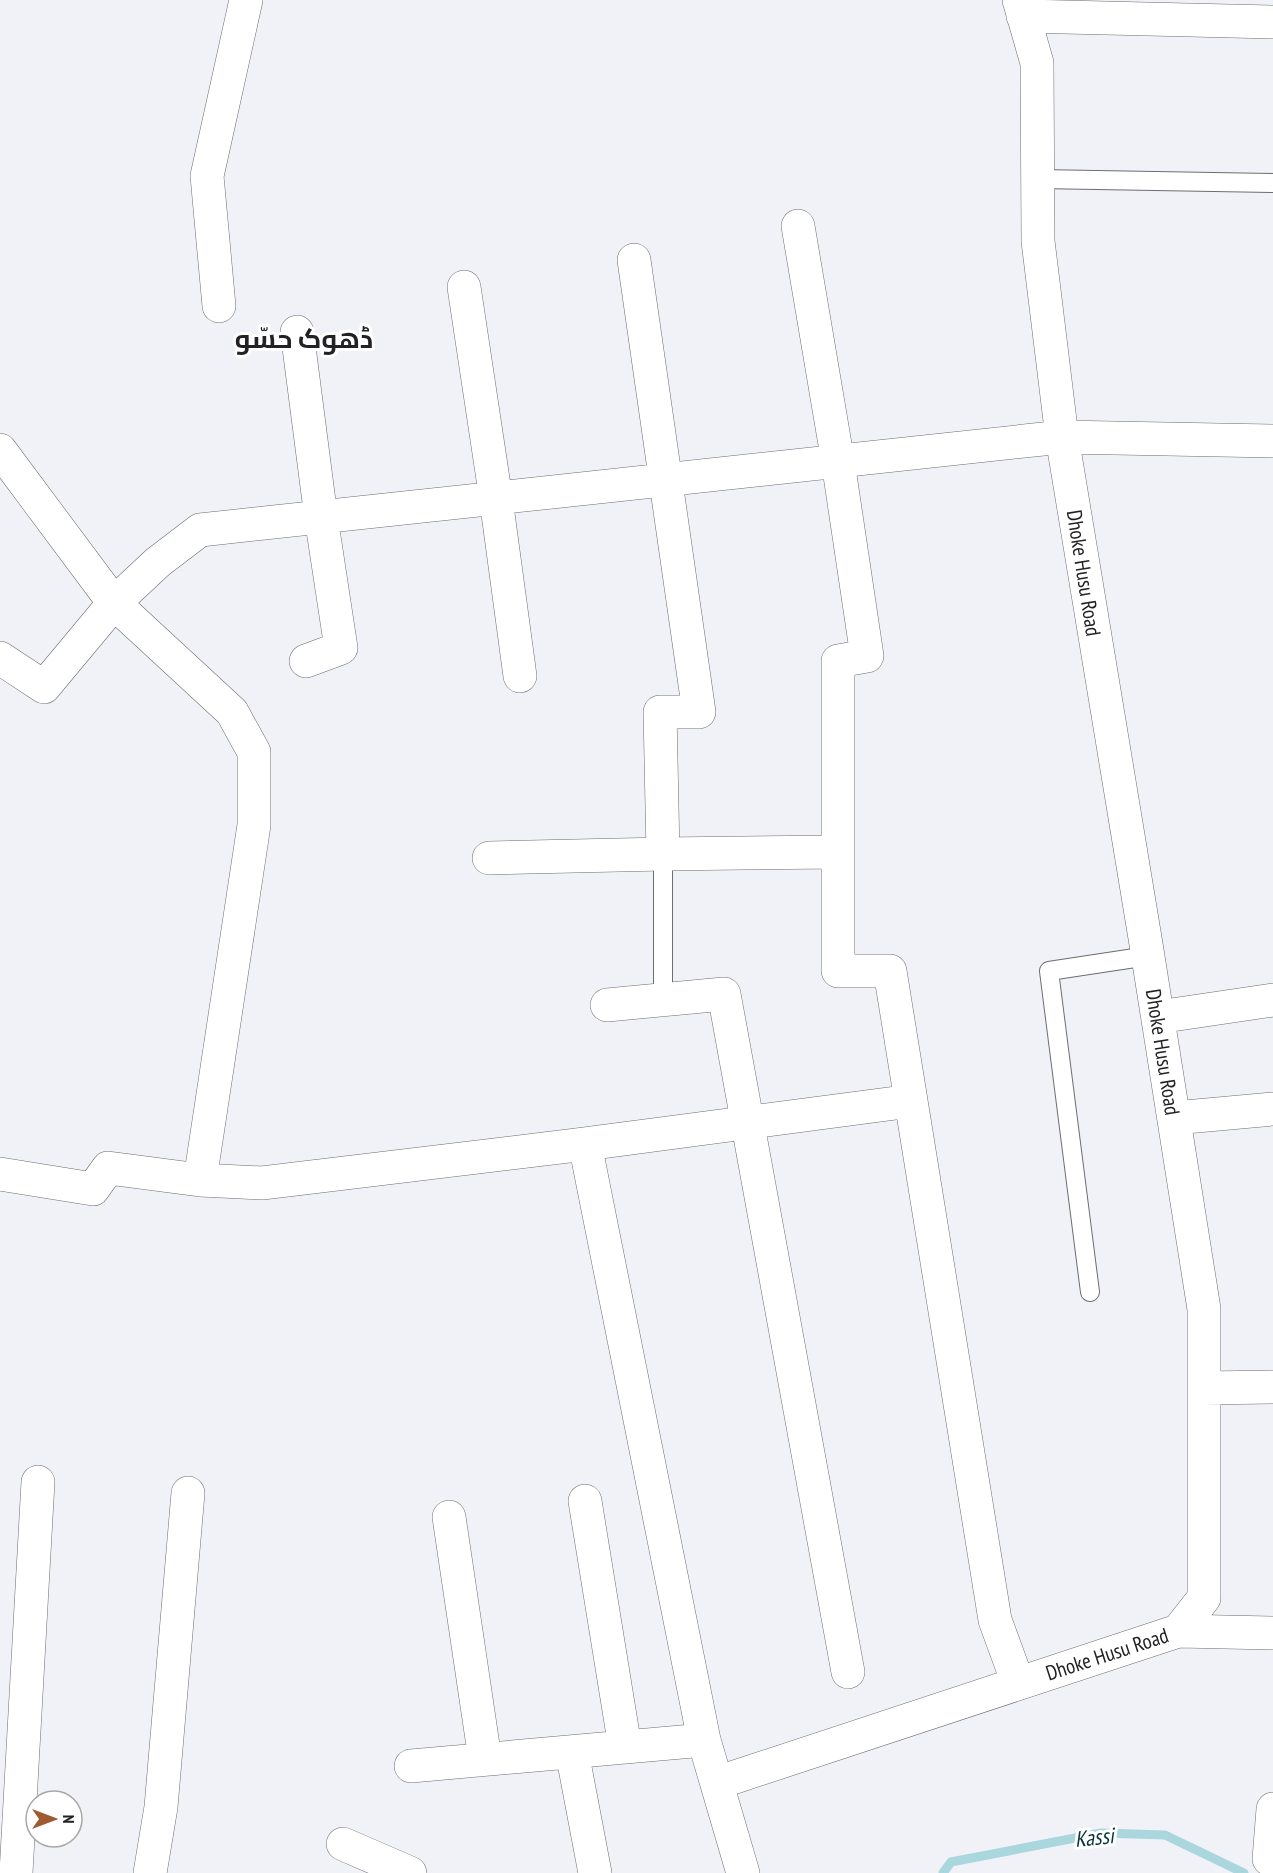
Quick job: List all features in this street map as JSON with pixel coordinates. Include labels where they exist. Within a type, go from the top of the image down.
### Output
[{"type":"street","points":[[219,306],[207,176],[246,0]]},
{"type":"street","points":[[1021,8],[1273,22]]},
{"type":"street","name":"Dhoke Husu Road","points":[[729,1779],[1178,1631],[1204,1598],[1204,1309],[1062,437],[1038,241],[1037,63],[1021,8]]},
{"type":"street","points":[[798,226],[838,462],[867,656],[838,661],[838,971],[890,971],[995,1620],[1018,1683]]},
{"type":"street","points":[[634,260],[699,712],[660,712],[663,854]]},
{"type":"street","points":[[464,287],[520,676]]},
{"type":"street","points":[[297,332],[321,517],[342,648],[306,662]]},
{"type":"street","points":[[0,658],[45,687],[114,603],[158,562],[200,530],[1062,437],[1273,441]]},
{"type":"street","points":[[0,450],[114,603],[232,712],[254,752],[254,825],[200,1179]]},
{"type":"street","points":[[489,858],[838,852]]},
{"type":"street","points":[[607,1005],[724,994],[848,1672]]},
{"type":"street","points":[[1158,1017],[1273,1000]]},
{"type":"street","points":[[0,1174],[93,1189],[108,1168],[200,1179],[262,1183],[911,1101]]},
{"type":"street","points":[[1173,1118],[1273,1108]]},
{"type":"street","points":[[585,1144],[704,1740],[743,1873]]},
{"type":"street","points":[[1204,1388],[1273,1387]]},
{"type":"street","points":[[16,1873],[38,1482]]},
{"type":"street","points":[[150,1873],[161,1807],[188,1493]]},
{"type":"street","points":[[585,1501],[625,1747]]},
{"type":"street","points":[[449,1516],[485,1759]]},
{"type":"street","points":[[1178,1631],[1273,1633]]},
{"type":"street","points":[[411,1766],[704,1740]]},
{"type":"street","points":[[572,1752],[595,1873]]},
{"type":"street","points":[[1269,1859],[1273,1809]]},
{"type":"street","points":[[343,1844],[410,1873]]},
{"type":"lane","points":[[1038,179],[1273,183]]},
{"type":"lane","points":[[663,854],[663,1000]]},
{"type":"lane","points":[[1090,1292],[1049,971],[1148,956]]},
{"type":"waterway","name":"Kassi","points":[[943,1873],[951,1862],[1101,1833],[1165,1835],[1244,1873]]},
{"type":"district","name":"ڈھوک حسّو","points":[[304,338]]}]
